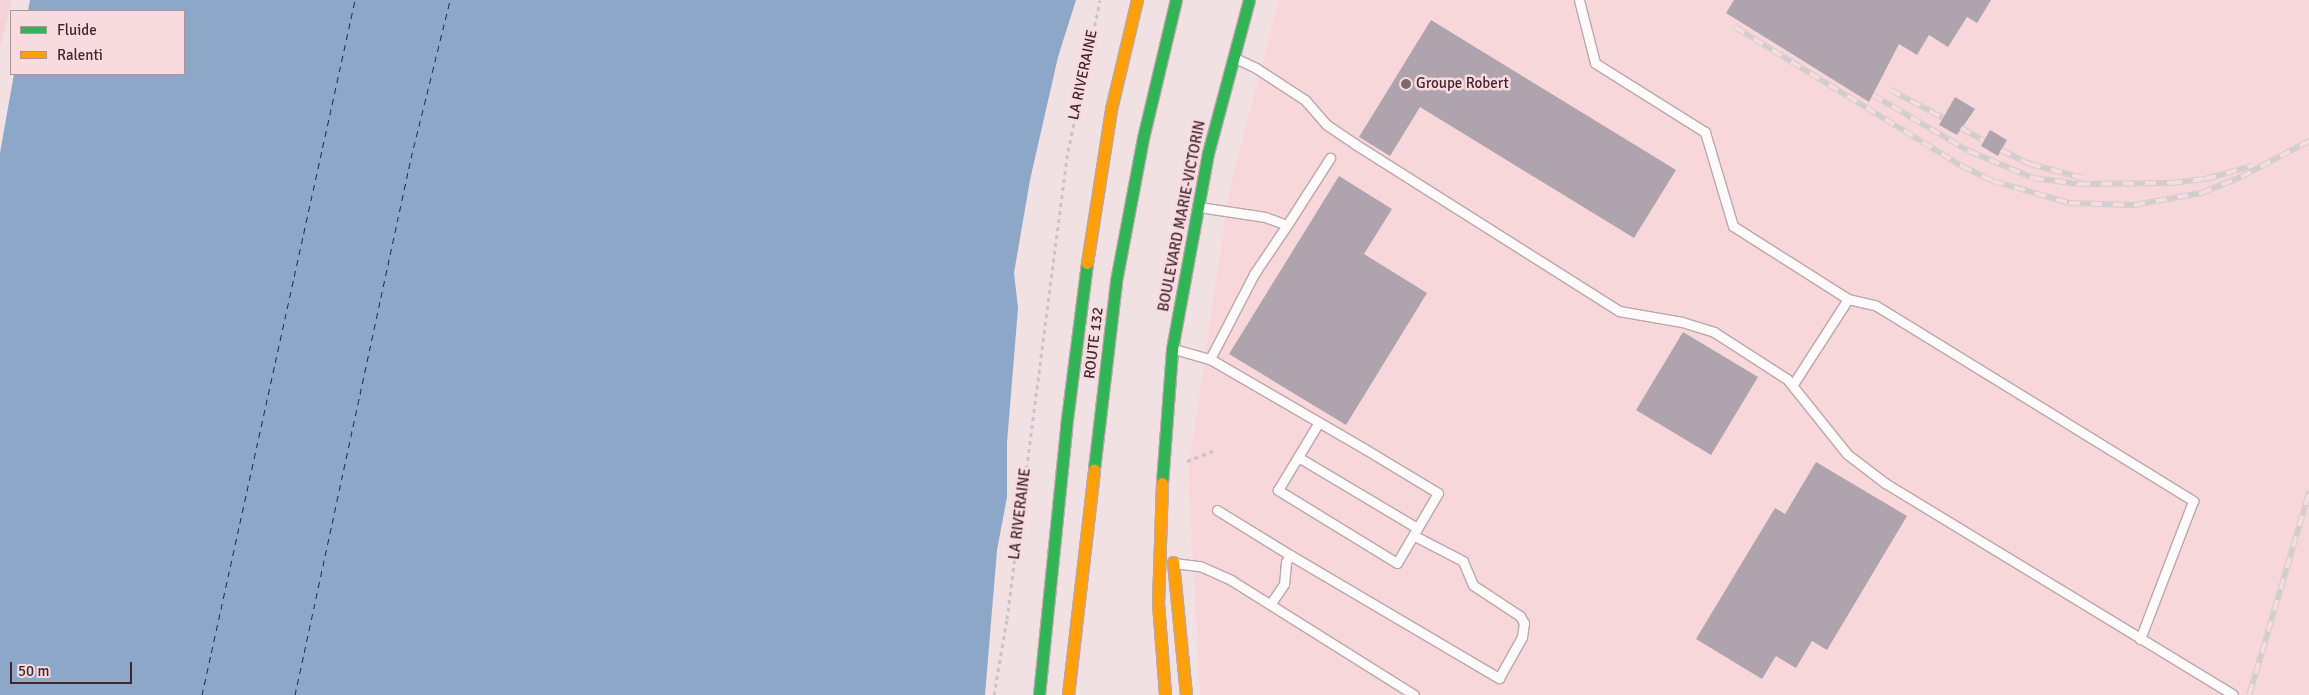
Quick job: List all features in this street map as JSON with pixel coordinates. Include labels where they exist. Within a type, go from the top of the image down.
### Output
[{"type":"main road","name":"ROUTE 132","points":[[1039,695],[1046,612],[1092,222],[1111,109],[1137,0]]},
{"type":"main road","name":"ROUTE 132","points":[[1068,695],[1124,235],[1154,84],[1176,0]]},
{"type":"main road","name":"BOULEVARD MARIE-VICTORIN","points":[[1165,695],[1158,603],[1163,442],[1172,349],[1196,207],[1232,58],[1249,0]]},
{"type":"main road","name":"BOULEVARD MARIE-VICTORIN","points":[[1163,442],[1186,695]]},
{"type":"main road","points":[[1075,695],[1085,558]]},
{"type":"main road","points":[[1028,686],[1046,612]]},
{"type":"lane","points":[[1579,0],[1595,63],[1705,132],[1733,226],[1848,299],[1876,305],[2193,501],[2140,638]]},
{"type":"lane","points":[[1232,58],[1256,68],[1305,100],[1327,125],[1355,144],[1619,311],[1682,322],[1714,332],[1792,386],[1846,454],[1885,483],[2233,695]]},
{"type":"lane","points":[[1210,359],[1254,274],[1330,158]]},
{"type":"lane","points":[[1196,207],[1265,217],[1287,225]]},
{"type":"lane","points":[[1792,386],[1848,299]]},
{"type":"lane","points":[[1172,349],[1210,359],[1319,422],[1438,493],[1397,563],[1278,490],[1319,422]]},
{"type":"lane","points":[[1217,510],[1499,678],[1522,637],[1524,623],[1520,616],[1473,584],[1463,561],[1298,457]]},
{"type":"lane","points":[[1271,603],[1284,584],[1286,562],[1290,554]]},
{"type":"lane","points":[[1159,563],[1174,563],[1214,571],[1271,603],[1414,695]]},
{"type":"path","name":"LA RIVERAINE","points":[[994,695],[1007,619],[1068,151],[1100,0]]},
{"type":"path","points":[[1187,461],[1213,451]]},
{"type":"shaded area","points":[[0,0],[12,0],[0,48]]},
{"type":"shaded area","points":[[1279,0],[2309,0],[2309,695],[1200,695],[1188,471],[1230,187]]},
{"type":"water","points":[[30,0],[1076,0],[1058,57],[1030,180],[1014,273],[1018,308],[1007,443],[1007,497],[997,550],[985,695],[0,695],[0,153],[14,75],[185,75],[185,10],[28,10]]},
{"type":"building","points":[[1734,0],[1991,0],[1977,23],[1967,17],[1948,47],[1929,35],[1917,55],[1899,44],[1869,102],[1726,13]]},
{"type":"building","points":[[1431,20],[1676,170],[1634,238],[1420,107],[1390,156],[1359,137]]},
{"type":"building","points":[[1955,97],[1975,109],[1957,135],[1939,125]]},
{"type":"building","points":[[1990,130],[2007,140],[1998,156],[1981,146]]},
{"type":"building","points":[[1339,176],[1392,209],[1364,254],[1427,293],[1346,425],[1229,354]]},
{"type":"building","points":[[1683,332],[1758,377],[1711,455],[1636,410]]},
{"type":"building","points":[[1816,462],[1907,516],[1827,650],[1812,641],[1796,668],[1776,656],[1762,679],[1696,639],[1775,508],[1785,514]]},
{"type":"ferry route","points":[[202,695],[355,0]]},
{"type":"ferry route","points":[[295,695],[411,158],[450,0]]},
{"type":"railway","points":[[1735,27],[1962,166],[1993,181],[2069,203],[2134,205],[2201,193],[2241,177],[2309,141]]},
{"type":"railway","points":[[1891,90],[1943,118]]},
{"type":"railway","points":[[1873,95],[1969,151],[2033,178],[2079,184],[2171,183],[2205,179],[2252,166]]},
{"type":"railway","points":[[1961,128],[1984,141]]},
{"type":"railway","points":[[2001,150],[2030,164],[2083,178]]},
{"type":"railway","points":[[2249,695],[2309,492]]},
{"type":"traffic: fast","points":[[1094,469],[1116,281],[1143,138],[1176,0]]},
{"type":"traffic: fast","points":[[1162,483],[1172,349],[1208,153],[1249,0]]},
{"type":"traffic: fast","points":[[1039,695],[1066,427],[1087,263]]},
{"type":"traffic: slow","points":[[1087,263],[1111,109],[1137,0]]},
{"type":"traffic: slow","points":[[1068,695],[1094,469]]},
{"type":"traffic: slow","points":[[1162,483],[1158,603],[1165,695]]},
{"type":"traffic: slow","points":[[1173,562],[1186,695]]},
{"type":"place","name":"Groupe Robert","points":[[1406,84]]}]
